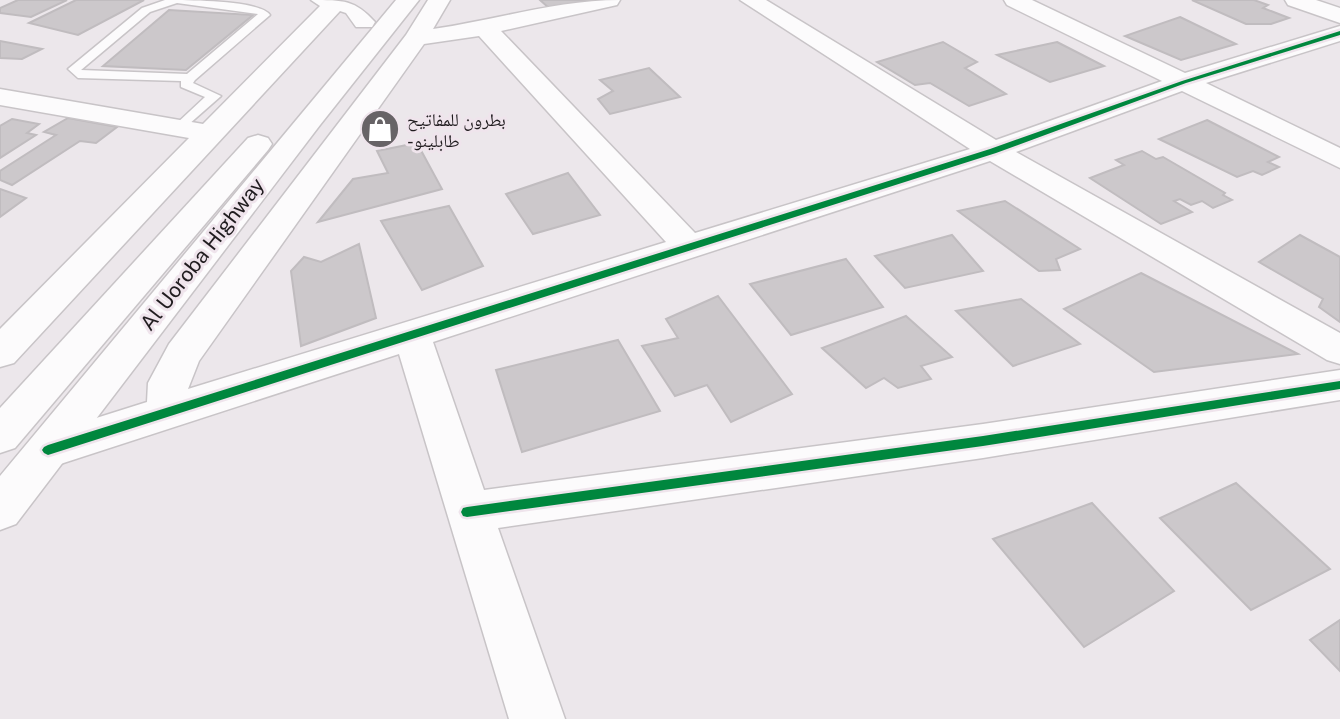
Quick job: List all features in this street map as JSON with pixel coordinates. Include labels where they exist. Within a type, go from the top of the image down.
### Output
[{"type":"main road","name":"Al Uoroba Highway","points":[[0,510],[310,119],[408,0]]},
{"type":"main road","points":[[167,411],[169,383],[183,354],[416,38],[439,0]]},
{"type":"main road","points":[[416,38],[485,28],[610,0]]},
{"type":"main road","points":[[751,0],[993,151],[1340,350]]},
{"type":"main road","points":[[1016,0],[1340,159]]},
{"type":"main road","points":[[1296,0],[1340,16]]},
{"type":"main road","points":[[8,335],[212,134],[332,1],[373,11]]},
{"type":"main road","name":"Al Uoroba Highway","points":[[0,436],[373,11]]},
{"type":"main road","points":[[485,28],[687,245]]},
{"type":"main road","points":[[48,450],[687,245],[993,151],[1184,82],[1340,33]]},
{"type":"main road","points":[[0,97],[212,134]]},
{"type":"main road","points":[[411,333],[467,512],[537,719]]},
{"type":"main road","points":[[467,512],[983,441],[1340,385]]},
{"type":"lane","points":[[180,128],[214,96],[186,84],[190,78],[264,15],[262,11],[176,0],[162,3],[146,10],[74,69],[78,74],[95,76],[190,78]]},
{"type":"building","points":[[18,0],[67,0],[31,17],[0,13],[0,8]]},
{"type":"building","points":[[76,0],[144,0],[78,35],[29,23]]},
{"type":"building","points":[[540,0],[590,0],[550,9]]},
{"type":"building","points":[[1192,0],[1254,0],[1268,5],[1263,8],[1289,18],[1271,24],[1246,24]]},
{"type":"building","points":[[169,10],[253,15],[186,70],[103,66]]},
{"type":"building","points":[[1180,17],[1236,44],[1181,60],[1125,36]]},
{"type":"building","points":[[0,41],[42,49],[22,59],[0,58]]},
{"type":"building","points":[[943,42],[977,62],[965,68],[1006,94],[969,106],[930,83],[915,85],[877,62]]},
{"type":"building","points":[[1057,42],[1104,66],[1050,82],[997,55]]},
{"type":"building","points":[[649,68],[680,97],[610,114],[598,99],[613,91],[600,80]]},
{"type":"building","points":[[68,118],[117,127],[96,143],[80,141],[12,185],[0,180],[0,171],[56,135],[44,132]]},
{"type":"building","points":[[12,119],[39,124],[27,133],[36,135],[0,158],[0,126]]},
{"type":"building","points":[[1207,120],[1279,157],[1268,162],[1279,167],[1262,175],[1253,171],[1237,177],[1159,139]]},
{"type":"building","points":[[417,143],[442,189],[318,222],[353,179],[388,173],[377,151]]},
{"type":"building","points":[[1142,151],[1156,159],[1163,157],[1225,193],[1223,195],[1232,200],[1213,208],[1202,201],[1191,205],[1180,199],[1174,201],[1192,212],[1161,224],[1090,178],[1124,165],[1116,160]]},
{"type":"building","points":[[568,173],[600,215],[533,234],[506,194]]},
{"type":"building","points":[[0,189],[26,198],[0,217]]},
{"type":"building","points":[[1005,201],[1080,249],[1056,259],[1060,270],[1039,271],[958,211]]},
{"type":"building","points":[[449,206],[483,266],[422,290],[381,221]]},
{"type":"building","points":[[952,235],[983,271],[905,288],[875,256]]},
{"type":"building","points":[[1300,235],[1340,257],[1340,322],[1319,307],[1323,299],[1259,262]]},
{"type":"building","points":[[359,244],[376,318],[301,346],[291,271],[304,257],[321,262]]},
{"type":"building","points":[[846,259],[883,307],[791,335],[750,284]]},
{"type":"building","points":[[1141,273],[1298,354],[1154,372],[1064,309]]},
{"type":"building","points":[[718,296],[792,394],[731,422],[707,385],[675,396],[642,346],[678,338],[666,319]]},
{"type":"building","points":[[1021,299],[1080,344],[1013,366],[956,311]]},
{"type":"building","points":[[906,316],[952,357],[921,366],[931,379],[898,388],[884,378],[866,388],[822,348]]},
{"type":"building","points":[[618,340],[660,411],[522,452],[496,370]]},
{"type":"building","points":[[1236,483],[1330,569],[1251,610],[1160,518]]},
{"type":"building","points":[[1092,503],[1174,591],[1084,647],[993,539]]},
{"type":"building","points":[[1340,620],[1340,671],[1310,640]]},
{"type":"cycle path","points":[[48,450],[993,151],[1184,82],[1340,33]]},
{"type":"cycle path","points":[[467,512],[983,441],[1340,385]]},
{"type":"place","name":"بطرون للمفاتيح -طابلينو","points":[[380,129]]}]
